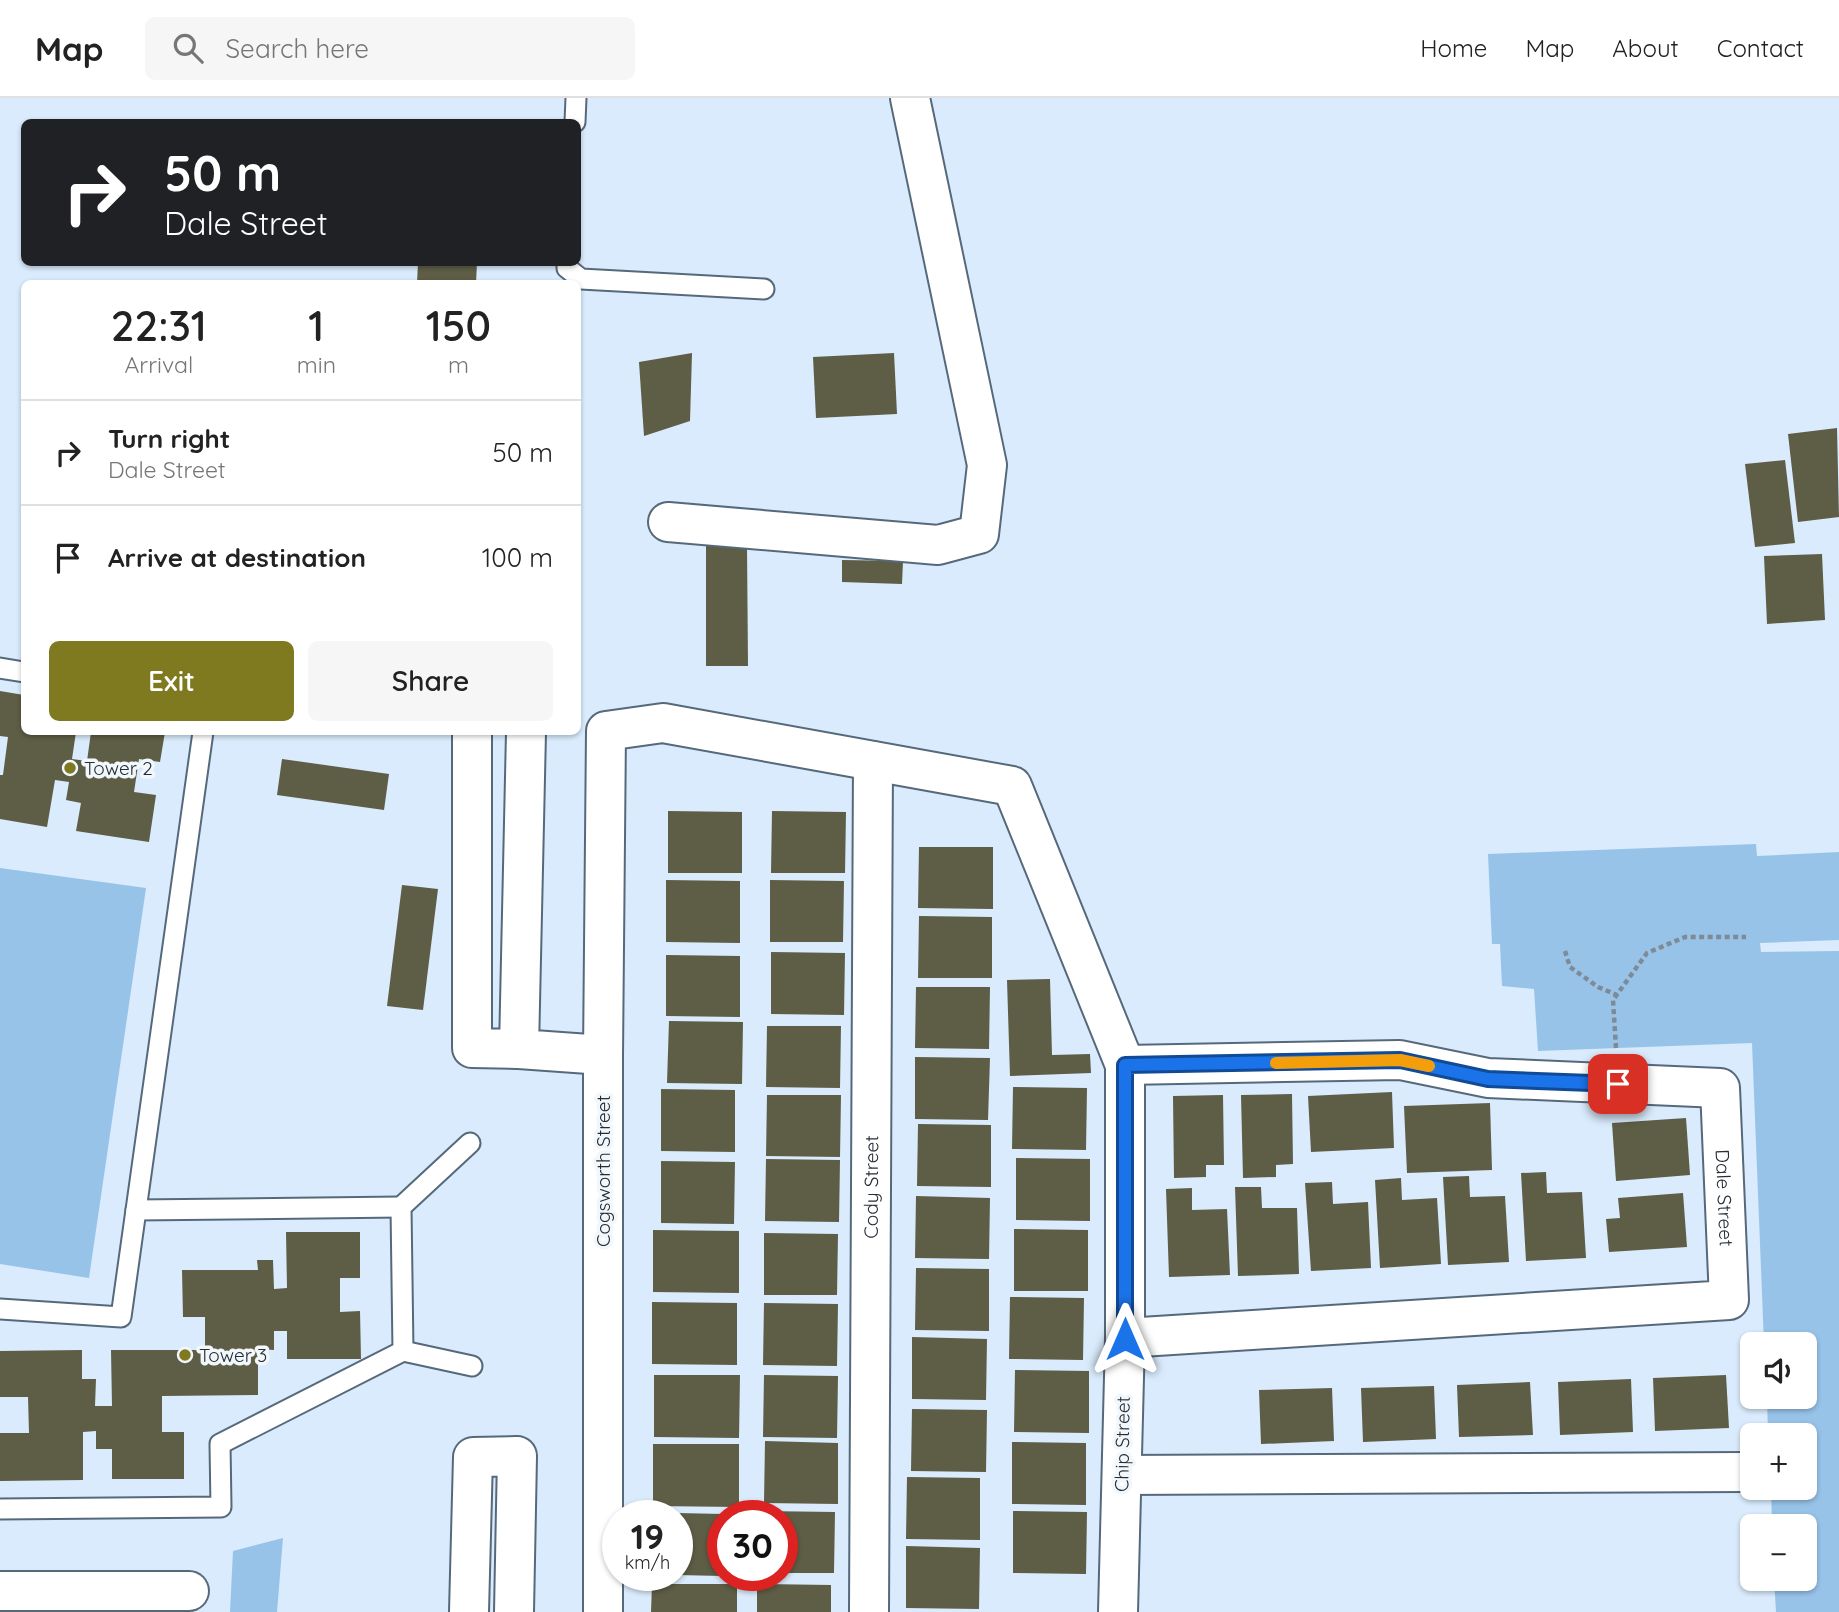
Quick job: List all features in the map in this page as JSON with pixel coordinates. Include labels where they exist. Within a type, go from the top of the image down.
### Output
[{"type":"street","points":[[668,522],[938,545],[979,534],[987,465],[910,98]]},
{"type":"street","name":"Cogsworth Street","points":[[603,1612],[606,731],[663,723],[873,761]]},
{"type":"street","points":[[472,735],[472,1048],[603,1055]]},
{"type":"street","points":[[519,1049],[526,735]]},
{"type":"street","points":[[873,761],[1012,786],[1125,1065]]},
{"type":"street","name":"Cody Street","points":[[869,1612],[873,761]]},
{"type":"street","name":"Dale Street","points":[[1125,1065],[1400,1060],[1488,1079],[1720,1088],[1729,1300],[1125,1339]]},
{"type":"street","name":"Chip Street","points":[[1118,1612],[1125,1339],[1125,1065]]},
{"type":"street","points":[[469,1612],[473,1457],[517,1456],[514,1612]]},
{"type":"street","points":[[1122,1475],[1740,1472]]},
{"type":"street","points":[[0,1591],[189,1591]]},
{"type":"lane","points":[[575,119],[576,98]]},
{"type":"lane","points":[[567,266],[580,279],[764,289]]},
{"type":"lane","points":[[0,668],[21,671]]},
{"type":"lane","points":[[0,1309],[121,1317],[203,735]]},
{"type":"lane","points":[[136,1210],[401,1207],[470,1143]]},
{"type":"lane","points":[[401,1207],[403,1351]]},
{"type":"lane","points":[[0,1509],[221,1507],[220,1444],[403,1351],[472,1366]]},
{"type":"path","points":[[1618,1084],[1613,1000],[1647,953],[1685,937],[1746,937]]},
{"type":"path","points":[[1565,951],[1570,967],[1598,987],[1617,995]]},
{"type":"shaded area","points":[[1756,844],[1757,856],[1839,852],[1839,940],[1760,943],[1761,952],[1839,951],[1839,1612],[1776,1612],[1775,1591],[1817,1591],[1817,1514],[1772,1514],[1771,1500],[1817,1500],[1817,1423],[1768,1423],[1767,1409],[1817,1409],[1817,1332],[1764,1332],[1752,1043],[1538,1051],[1534,989],[1502,986],[1500,944],[1492,944],[1488,854]]},
{"type":"shaded area","points":[[0,868],[146,888],[89,1278],[0,1264]]},
{"type":"shaded area","points":[[283,1538],[277,1612],[230,1612],[233,1551]]},
{"type":"building","points":[[418,266],[477,266],[476,280],[417,280]]},
{"type":"building","points":[[692,353],[690,421],[644,436],[639,362]]},
{"type":"building","points":[[894,353],[897,414],[816,418],[813,357]]},
{"type":"building","points":[[1837,428],[1839,517],[1798,522],[1788,434]]},
{"type":"building","points":[[1785,460],[1795,543],[1755,547],[1745,464]]},
{"type":"building","points":[[706,546],[747,546],[748,666],[706,666]]},
{"type":"building","points":[[1822,554],[1825,620],[1767,624],[1764,556]]},
{"type":"building","points":[[842,560],[903,561],[902,584],[842,582]]},
{"type":"building","name":"Tower 2","points":[[0,691],[21,694],[21,735],[76,735],[72,759],[87,761],[91,735],[164,735],[160,762],[139,759],[134,792],[156,795],[149,842],[76,831],[81,803],[66,800],[69,782],[55,780],[47,827],[0,819],[0,775],[3,775],[8,737],[0,736]]},
{"type":"building","points":[[282,759],[389,774],[384,810],[277,795]]},
{"type":"building","points":[[668,811],[742,812],[742,873],[668,873]]},
{"type":"building","points":[[772,811],[846,812],[845,873],[771,873]]},
{"type":"building","points":[[919,847],[993,847],[993,909],[918,908]]},
{"type":"building","points":[[666,880],[740,881],[740,943],[666,942]]},
{"type":"building","points":[[770,880],[844,881],[843,942],[770,942]]},
{"type":"building","points":[[402,885],[438,889],[423,1010],[387,1006]]},
{"type":"building","points":[[919,916],[992,917],[992,978],[918,978]]},
{"type":"building","points":[[771,952],[845,953],[844,1015],[771,1014]]},
{"type":"building","points":[[666,955],[740,956],[740,1017],[666,1016]]},
{"type":"building","points":[[1050,979],[1052,1055],[1090,1054],[1091,1073],[1010,1076],[1007,980]]},
{"type":"building","points":[[916,987],[990,987],[989,1049],[915,1048]]},
{"type":"building","points":[[669,1021],[743,1022],[742,1084],[667,1083]]},
{"type":"building","points":[[767,1026],[841,1026],[840,1088],[766,1087]]},
{"type":"building","points":[[915,1057],[990,1058],[988,1120],[915,1119]]},
{"type":"building","points":[[1013,1087],[1087,1088],[1086,1150],[1012,1149]]},
{"type":"building","points":[[661,1089],[735,1090],[735,1152],[661,1151]]},
{"type":"building","points":[[1392,1092],[1394,1148],[1311,1152],[1308,1096]]},
{"type":"building","points":[[1292,1094],[1293,1164],[1276,1165],[1276,1177],[1243,1178],[1241,1095]]},
{"type":"building","points":[[767,1095],[841,1095],[840,1157],[766,1156]]},
{"type":"building","points":[[1223,1095],[1224,1165],[1206,1165],[1206,1177],[1174,1178],[1173,1096]]},
{"type":"building","points":[[1490,1103],[1492,1170],[1407,1173],[1404,1106]]},
{"type":"building","points":[[1686,1118],[1690,1175],[1616,1181],[1612,1123]]},
{"type":"building","points":[[918,1124],[991,1125],[991,1187],[917,1186]]},
{"type":"building","points":[[1016,1158],[1090,1159],[1090,1221],[1016,1220]]},
{"type":"building","points":[[766,1159],[840,1160],[839,1222],[765,1221]]},
{"type":"building","points":[[661,1161],[735,1162],[734,1224],[661,1223]]},
{"type":"building","points":[[1546,1172],[1547,1193],[1582,1192],[1586,1258],[1526,1261],[1521,1173]]},
{"type":"building","points":[[1469,1176],[1470,1197],[1505,1196],[1509,1262],[1448,1265],[1443,1177]]},
{"type":"building","points":[[1401,1178],[1402,1200],[1437,1198],[1441,1264],[1380,1268],[1375,1180]]},
{"type":"building","points":[[1332,1182],[1333,1204],[1368,1202],[1371,1268],[1311,1271],[1305,1183]]},
{"type":"building","points":[[1235,1187],[1261,1187],[1262,1208],[1297,1208],[1299,1274],[1238,1276]]},
{"type":"building","points":[[1192,1188],[1192,1210],[1227,1209],[1230,1275],[1169,1277],[1166,1189]]},
{"type":"building","points":[[1683,1193],[1687,1247],[1609,1252],[1606,1219],[1620,1218],[1618,1198]]},
{"type":"building","points":[[916,1196],[990,1198],[989,1259],[915,1258]]},
{"type":"building","points":[[1014,1229],[1088,1230],[1088,1291],[1014,1291]]},
{"type":"building","points":[[653,1230],[739,1231],[739,1293],[653,1292]]},
{"type":"building","name":"Tower 3","points":[[286,1232],[360,1232],[360,1278],[340,1278],[340,1312],[360,1311],[361,1359],[287,1359],[287,1331],[274,1331],[274,1350],[258,1349],[258,1395],[162,1396],[162,1432],[184,1432],[184,1479],[112,1479],[112,1449],[96,1449],[96,1431],[83,1432],[83,1480],[0,1481],[0,1433],[29,1433],[28,1397],[0,1397],[0,1351],[82,1350],[82,1379],[96,1379],[95,1406],[112,1406],[111,1350],[205,1350],[205,1317],[183,1317],[182,1270],[258,1270],[257,1260],[273,1260],[274,1289],[287,1288]]},
{"type":"building","points":[[764,1233],[838,1234],[837,1295],[764,1295]]},
{"type":"building","points":[[916,1268],[989,1269],[989,1331],[915,1330]]},
{"type":"building","points":[[1010,1297],[1084,1298],[1083,1360],[1009,1359]]},
{"type":"building","points":[[652,1302],[737,1303],[737,1365],[652,1364]]},
{"type":"building","points":[[764,1303],[838,1304],[837,1366],[763,1365]]},
{"type":"building","points":[[912,1337],[987,1339],[986,1400],[912,1399]]},
{"type":"building","points":[[1015,1370],[1089,1371],[1089,1433],[1014,1432]]},
{"type":"building","points":[[654,1375],[740,1375],[739,1438],[654,1437]]},
{"type":"building","points":[[764,1375],[838,1376],[837,1438],[763,1437]]},
{"type":"building","points":[[1726,1375],[1729,1428],[1655,1431],[1653,1378]]},
{"type":"building","points":[[1631,1379],[1633,1432],[1560,1435],[1558,1382]]},
{"type":"building","points":[[1530,1382],[1533,1435],[1459,1437],[1457,1385]]},
{"type":"building","points":[[1434,1386],[1436,1439],[1363,1442],[1361,1388]]},
{"type":"building","points":[[1332,1388],[1334,1441],[1261,1444],[1259,1390]]},
{"type":"building","points":[[912,1409],[987,1410],[986,1472],[911,1471]]},
{"type":"building","points":[[765,1441],[838,1443],[838,1504],[764,1500]]},
{"type":"building","points":[[1012,1442],[1086,1443],[1086,1505],[1012,1504]]},
{"type":"building","points":[[653,1444],[739,1444],[739,1500],[707,1500],[707,1507],[693,1506],[693,1500],[653,1500]]},
{"type":"building","points":[[907,1477],[980,1478],[980,1540],[906,1539]]},
{"type":"building","points":[[1013,1511],[1087,1512],[1086,1574],[1013,1573]]},
{"type":"building","points":[[798,1512],[835,1512],[834,1573],[798,1573]]},
{"type":"building","points":[[693,1513],[707,1514],[707,1576],[693,1575]]},
{"type":"building","points":[[906,1546],[980,1548],[979,1609],[906,1608]]},
{"type":"building","points":[[693,1584],[707,1584],[707,1591],[737,1591],[737,1612],[651,1612],[652,1591],[693,1591]]},
{"type":"building","points":[[798,1585],[831,1585],[831,1612],[757,1612],[757,1591],[798,1591]]},
{"type":"slow traffic","points":[[1276,1063],[1400,1060],[1429,1066]]},
{"type":"place","name":"Tower 2","points":[[70,768]]},
{"type":"place","name":"Tower 3","points":[[185,1355]]},
{"type":"route","points":[[1125,1339],[1125,1065],[1400,1060],[1488,1079],[1618,1084]]}]
